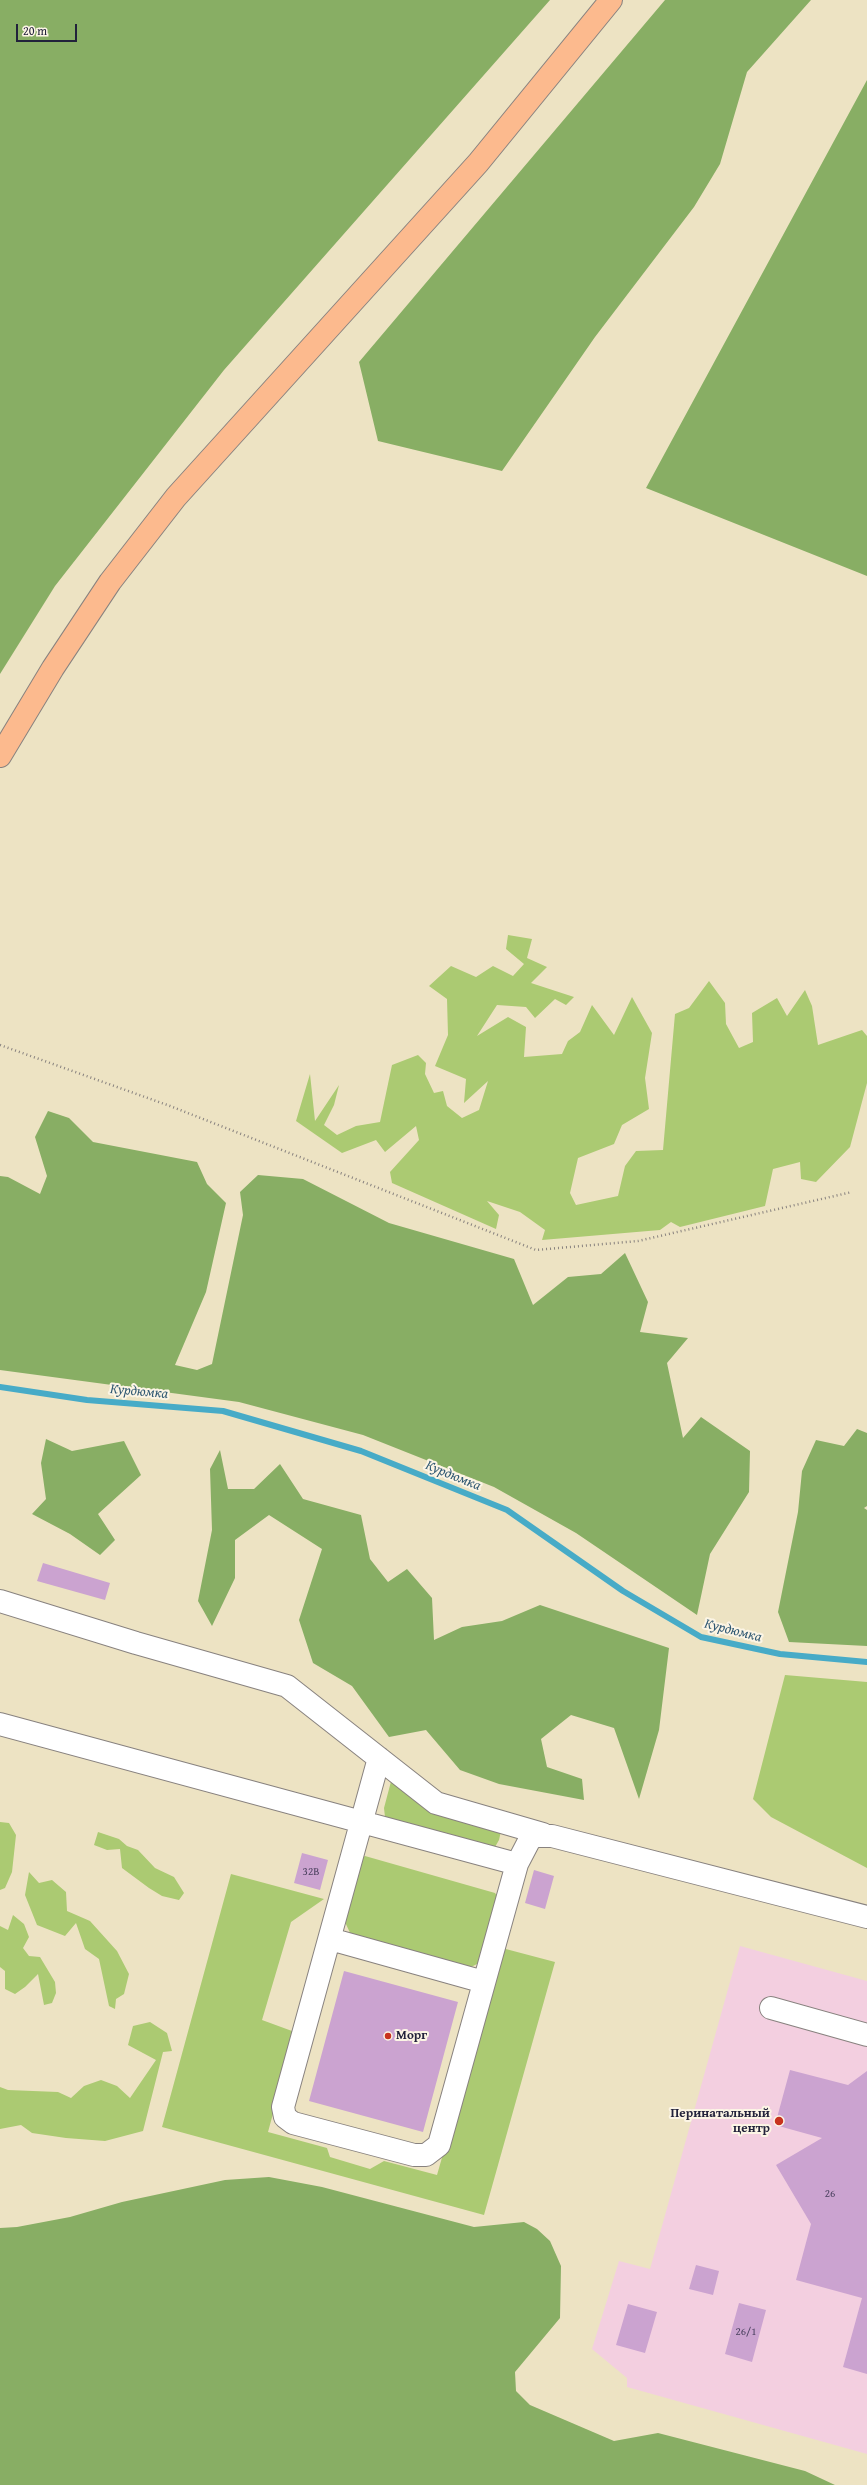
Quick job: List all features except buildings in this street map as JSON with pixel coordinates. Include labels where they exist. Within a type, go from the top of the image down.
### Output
[{"type":"main road","points":[[0,756],[53,668],[110,582],[176,497],[478,163],[611,0]]},
{"type":"lane","points":[[0,1601],[136,1643],[287,1686],[436,1803],[544,1834],[867,1917]]},
{"type":"lane","points":[[0,1724],[517,1864]]},
{"type":"lane","points":[[379,1758],[363,1823],[283,2107],[285,2117],[293,2123],[414,2155],[426,2155],[433,2152],[439,2145],[517,1864],[529,1841],[534,1836],[544,1834]]},
{"type":"lane","points":[[330,1939],[484,1982]]},
{"type":"lane","points":[[771,2008],[867,2035]]},
{"type":"path","points":[[0,1044],[170,1106],[536,1250],[638,1241],[852,1192]]},
{"type":"shaded area","name":"Перинатальный центр","points":[[740,1946],[867,1981],[867,2454],[627,2387],[627,2378],[592,2349],[619,2261],[650,2269]]},
{"type":"green space","points":[[0,0],[550,0],[224,370],[55,586],[0,674]]},
{"type":"green space","points":[[665,0],[811,0],[747,72],[720,164],[694,207],[595,337],[502,471],[378,441],[359,362]]},
{"type":"green space","points":[[867,80],[867,576],[646,488]]},
{"type":"green space","points":[[508,935],[532,939],[527,958],[547,967],[531,983],[574,997],[566,1005],[555,999],[535,1018],[526,1007],[497,1005],[477,1036],[508,1017],[526,1027],[524,1057],[562,1054],[568,1041],[580,1032],[592,1005],[614,1035],[632,997],[652,1033],[645,1078],[649,1109],[622,1125],[614,1144],[578,1158],[570,1193],[576,1205],[618,1196],[625,1166],[636,1151],[663,1150],[675,1014],[689,1008],[709,981],[725,1003],[726,1024],[739,1048],[753,1042],[752,1013],[777,998],[787,1016],[805,990],[812,1006],[818,1045],[862,1030],[867,1036],[867,1083],[850,1147],[816,1182],[801,1179],[800,1162],[773,1169],[765,1206],[680,1227],[671,1222],[660,1230],[542,1240],[545,1230],[520,1212],[487,1201],[499,1215],[496,1229],[392,1183],[390,1172],[419,1140],[416,1126],[385,1152],[376,1140],[342,1153],[296,1121],[310,1074],[315,1121],[339,1085],[334,1105],[324,1125],[337,1135],[356,1126],[380,1122],[392,1065],[418,1055],[426,1063],[425,1074],[434,1093],[443,1091],[447,1106],[462,1118],[479,1110],[488,1081],[464,1103],[466,1079],[435,1066],[448,1035],[447,999],[429,986],[451,966],[476,977],[493,966],[513,976],[524,964],[506,949]]},
{"type":"green space","points":[[48,1111],[69,1118],[93,1142],[197,1162],[207,1184],[226,1203],[206,1292],[175,1365],[197,1370],[212,1364],[243,1215],[240,1192],[258,1175],[303,1179],[389,1223],[514,1259],[533,1305],[568,1277],[601,1274],[625,1253],[648,1302],[640,1332],[688,1338],[667,1363],[683,1438],[701,1417],[750,1451],[749,1492],[710,1554],[697,1615],[576,1533],[494,1487],[363,1435],[239,1402],[0,1370],[0,1176],[8,1177],[40,1194],[47,1176],[35,1137]]},
{"type":"green space","points":[[857,1429],[867,1433],[867,1506],[864,1508],[867,1510],[867,1646],[789,1642],[778,1612],[798,1512],[802,1471],[816,1440],[844,1446]]},
{"type":"green space","points":[[46,1439],[72,1451],[124,1441],[141,1475],[98,1514],[115,1540],[100,1555],[70,1534],[32,1514],[46,1499],[41,1463]]},
{"type":"green space","points":[[220,1450],[228,1489],[254,1489],[280,1464],[303,1499],[361,1515],[370,1559],[388,1582],[407,1569],[432,1598],[434,1640],[462,1627],[502,1621],[540,1605],[669,1648],[659,1730],[639,1799],[614,1728],[571,1715],[541,1739],[547,1767],[582,1779],[584,1800],[499,1784],[460,1770],[426,1730],[389,1737],[352,1686],[313,1663],[299,1620],[322,1549],[269,1515],[235,1540],[235,1578],[212,1626],[198,1601],[212,1530],[210,1469]]},
{"type":"green space","points":[[785,1675],[867,1682],[867,1868],[771,1817],[753,1799]]},
{"type":"green space","points":[[393,1774],[501,1831],[499,1840],[495,1847],[391,1821],[385,1817],[384,1808]]},
{"type":"green space","points":[[0,1822],[9,1823],[16,1835],[12,1872],[5,1888],[0,1890]]},
{"type":"green space","points":[[98,1832],[119,1839],[127,1846],[138,1850],[155,1868],[174,1877],[184,1893],[179,1900],[162,1896],[122,1868],[120,1849],[107,1850],[94,1845]]},
{"type":"green space","points":[[365,1856],[495,1893],[499,1899],[481,1962],[469,1968],[351,1935],[345,1922],[358,1859]]},
{"type":"green space","points":[[29,1872],[39,1883],[52,1880],[66,1892],[67,1911],[90,1921],[117,1951],[129,1974],[124,1994],[116,1999],[115,2009],[109,2006],[99,1959],[85,1949],[76,1923],[65,1936],[37,1925],[25,1895]]},
{"type":"green space","points":[[231,1874],[324,1899],[291,1922],[262,2020],[292,2031],[293,2040],[268,2132],[327,2148],[330,2157],[370,2169],[384,2161],[437,2175],[502,1948],[555,1962],[484,2215],[162,2127]]},
{"type":"green space","points":[[13,1915],[24,1924],[29,1937],[23,1948],[29,1956],[40,1957],[55,1982],[56,1993],[52,2003],[44,2005],[38,1974],[25,1987],[15,1994],[5,1989],[5,1971],[0,1967],[0,1926],[8,1930]]},
{"type":"green space","points":[[150,2022],[167,2033],[172,2051],[163,2052],[143,2131],[105,2141],[66,2138],[32,2133],[21,2125],[0,2129],[0,2087],[8,2090],[58,2092],[71,2098],[84,2086],[101,2080],[117,2086],[130,2098],[156,2060],[128,2045],[133,2026]]},
{"type":"green space","points":[[269,2177],[322,2187],[474,2227],[524,2222],[537,2229],[550,2241],[561,2266],[560,2318],[515,2372],[516,2391],[530,2405],[614,2441],[658,2433],[805,2471],[835,2485],[0,2485],[0,2228],[17,2227],[70,2217],[122,2202],[225,2180]]},
{"type":"waterway","name":"Курдюмка","points":[[0,1387],[87,1400],[223,1411],[361,1451],[507,1510],[623,1591],[701,1637],[780,1654],[867,1662]]},
{"type":"place","name":"Морг","points":[[388,2036]]},
{"type":"place","name":"Перинатальный центр","points":[[779,2121]]}]
